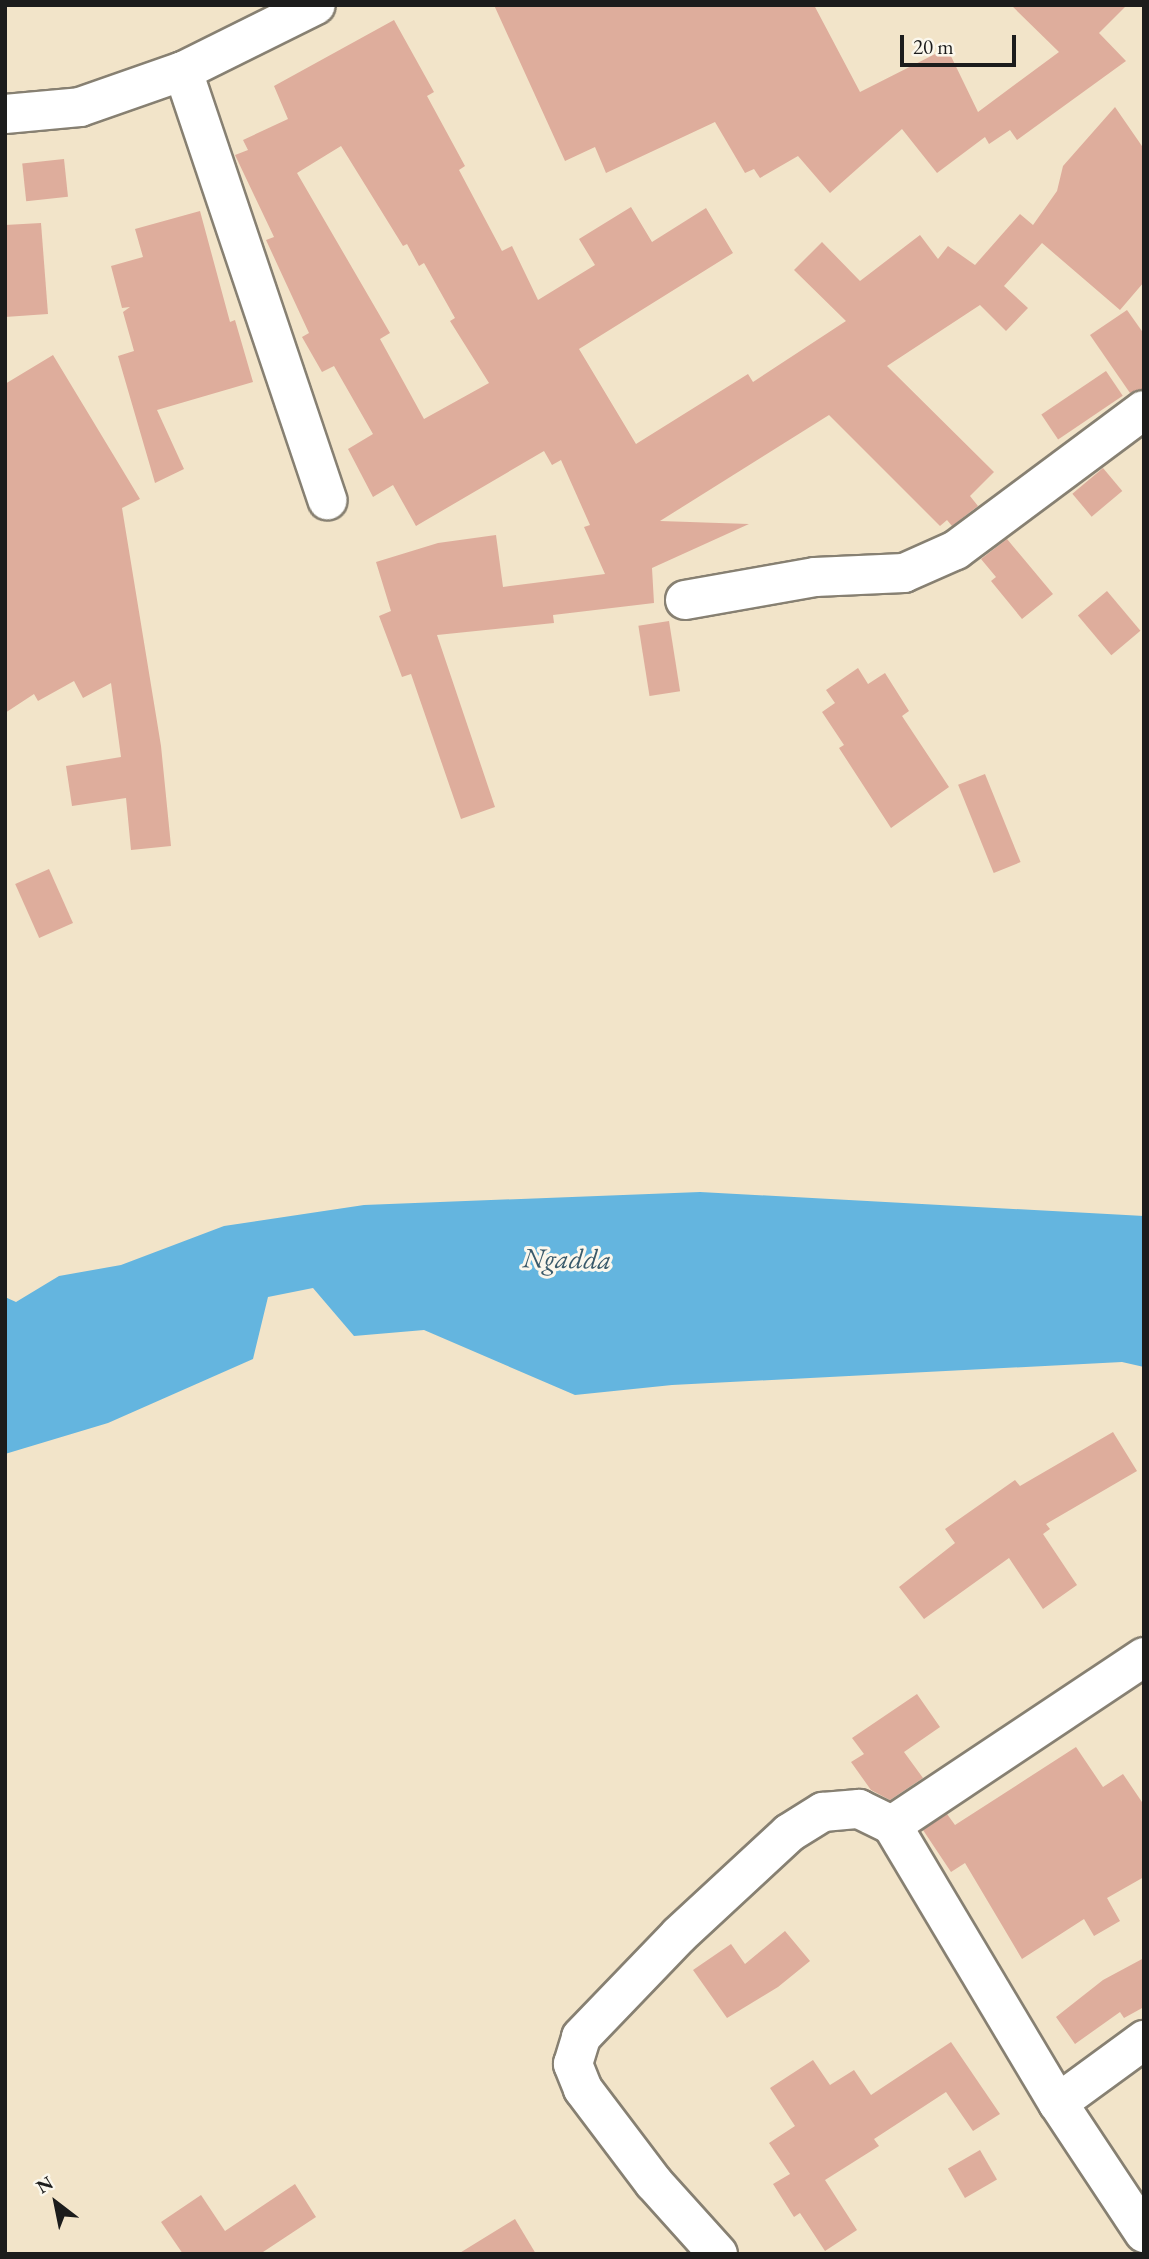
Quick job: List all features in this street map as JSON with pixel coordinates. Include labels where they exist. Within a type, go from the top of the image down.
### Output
[{"type":"street","points":[[5,114],[80,107],[183,71],[316,5]]},
{"type":"street","points":[[183,71],[327,500]]},
{"type":"street","points":[[685,600],[815,577],[904,573],[956,550],[1144,410]]},
{"type":"street","points":[[892,1825],[1144,1657]]},
{"type":"street","points":[[718,2254],[654,2183],[583,2089],[573,2064],[581,2038],[679,1935],[789,1833],[823,1812],[859,1809],[892,1825],[1058,2103],[1144,2233]]},
{"type":"street","points":[[1058,2103],[1144,2040]]},
{"type":"water","name":"Ngadda","points":[[700,1192],[1144,1216],[1144,1367],[1122,1362],[672,1385],[575,1395],[424,1330],[354,1336],[313,1288],[268,1297],[253,1359],[108,1423],[5,1454],[5,1297],[16,1302],[59,1276],[121,1265],[224,1226],[364,1205]]},
{"type":"building","points":[[494,5],[814,5],[860,92],[947,48],[978,112],[1059,52],[1011,5],[1127,5],[1099,33],[1126,61],[1017,140],[1010,130],[989,144],[985,137],[937,173],[902,129],[830,193],[798,156],[760,178],[754,169],[745,173],[715,122],[606,173],[595,147],[565,161]]},
{"type":"building","points":[[394,20],[434,92],[427,96],[465,166],[459,170],[502,251],[512,246],[538,300],[595,265],[579,239],[631,207],[652,242],[706,208],[733,253],[579,349],[636,444],[748,374],[753,382],[846,321],[794,270],[822,242],[860,281],[920,235],[938,259],[948,246],[975,265],[1020,214],[1033,225],[1057,191],[1063,166],[1115,107],[1144,149],[1144,282],[1120,310],[1042,243],[1004,286],[1028,308],[1006,331],[980,305],[887,366],[994,472],[970,496],[978,506],[952,526],[947,520],[940,526],[829,415],[660,521],[749,524],[652,568],[654,603],[553,615],[554,623],[437,635],[495,807],[461,819],[411,674],[402,677],[379,616],[391,611],[376,562],[438,543],[496,535],[503,587],[605,574],[584,527],[590,525],[561,460],[552,465],[544,451],[416,526],[393,485],[373,497],[348,449],[373,434],[334,366],[322,372],[302,337],[309,333],[266,240],[274,237],[235,155],[248,150],[243,140],[288,119],[274,86]],"holes":[[[341,146],[403,246],[407,244],[419,266],[424,263],[455,318],[450,321],[489,383],[424,419],[380,339],[390,333],[297,173]]]},
{"type":"building","points":[[64,159],[68,197],[26,201],[22,163]]},
{"type":"building","points":[[200,211],[230,322],[235,320],[253,382],[157,410],[184,469],[155,483],[118,356],[134,351],[123,312],[130,307],[122,308],[111,266],[143,257],[135,229]]},
{"type":"building","points":[[41,223],[48,314],[5,317],[5,225]]},
{"type":"building","points":[[1127,310],[1144,334],[1144,389],[1130,393],[1090,335]]},
{"type":"building","points":[[53,355],[140,499],[122,508],[161,746],[171,846],[131,850],[126,798],[72,806],[66,766],[121,757],[111,683],[83,698],[74,681],[38,701],[34,694],[5,713],[5,384]]},
{"type":"building","points":[[1106,371],[1123,396],[1058,439],[1041,415]]},
{"type":"building","points":[[1103,468],[1122,491],[1092,517],[1072,494]]},
{"type":"building","points":[[1007,539],[1053,594],[1022,619],[991,581],[996,577],[981,559]]},
{"type":"building","points":[[1107,591],[1140,631],[1111,655],[1078,615]]},
{"type":"building","points":[[669,621],[680,691],[649,696],[638,626]]},
{"type":"building","points":[[858,668],[868,684],[885,673],[909,711],[902,716],[949,787],[891,828],[839,748],[844,745],[822,712],[835,703],[826,690]]},
{"type":"building","points":[[985,774],[1021,862],[994,873],[958,785]]},
{"type":"building","points":[[49,869],[73,923],[39,938],[15,884]]},
{"type":"building","points":[[1113,1432],[1137,1471],[1046,1524],[1050,1529],[1043,1534],[1077,1585],[1043,1609],[1009,1558],[924,1619],[899,1587],[955,1543],[945,1529],[1015,1480],[1020,1486]]},
{"type":"building","points":[[917,1694],[940,1727],[904,1752],[923,1778],[890,1800],[871,1790],[851,1762],[864,1754],[852,1738]]},
{"type":"building","points":[[1076,1747],[1103,1787],[1123,1774],[1144,1805],[1144,1877],[1107,1898],[1120,1921],[1094,1936],[1084,1919],[1022,1959],[965,1863],[951,1872],[923,1830],[947,1814],[955,1825]]},
{"type":"building","points":[[785,1931],[810,1961],[778,1987],[727,2018],[693,1970],[731,1944],[745,1964]]},
{"type":"building","points":[[1144,1958],[1144,2007],[1124,2018],[1120,2012],[1075,2044],[1056,2017],[1103,1980]]},
{"type":"building","points":[[951,2042],[1000,2114],[973,2131],[946,2092],[874,2139],[879,2146],[825,2180],[857,2230],[825,2251],[800,2213],[794,2217],[773,2184],[790,2174],[769,2143],[795,2126],[770,2088],[813,2060],[830,2085],[854,2070],[871,2095]]},
{"type":"building","points":[[980,2150],[997,2179],[965,2198],[948,2168]]},
{"type":"building","points":[[295,2184],[316,2217],[260,2254],[183,2254],[161,2222],[201,2195],[225,2231]]},
{"type":"building","points":[[515,2219],[536,2254],[458,2254]]}]
